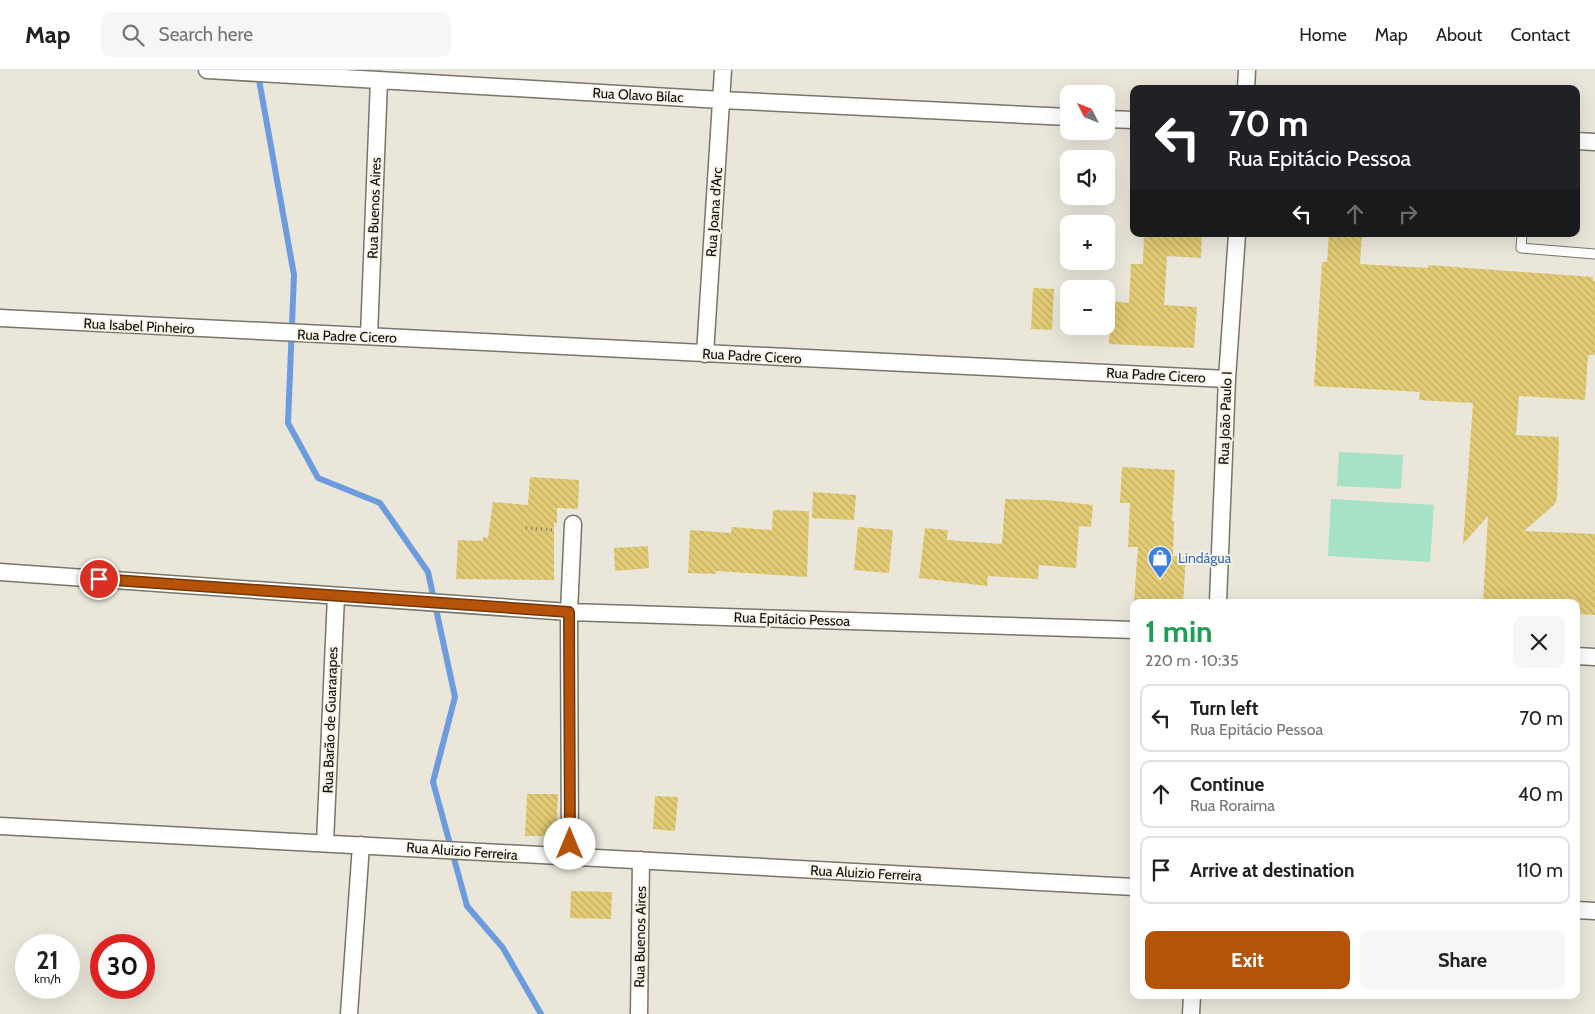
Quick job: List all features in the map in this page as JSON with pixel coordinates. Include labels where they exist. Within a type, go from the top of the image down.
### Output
[{"type":"street","name":"Rua Olavo Bilac","points":[[208,70],[369,76],[721,100],[1060,117]]},
{"type":"street","name":"Rua Joana d'Arc","points":[[705,354],[723,70]]},
{"type":"street","points":[[1246,85],[1247,70]]},
{"type":"street","name":"Rua Buenos Aires","points":[[369,76],[369,336]]},
{"type":"street","points":[[1115,119],[1130,120]]},
{"type":"street","points":[[1580,141],[1595,142]]},
{"type":"street","name":"Rua João Paulo I","points":[[1218,599],[1227,379],[1237,237]]},
{"type":"street","name":"Rua Isabel Pinheiro","points":[[0,318],[277,333]]},
{"type":"street","name":"Rua Padre Cicero","points":[[277,333],[1227,379]]},
{"type":"street","points":[[570,858],[569,612],[573,528]]},
{"type":"street","name":"Rua Epitácio Pessoa","points":[[0,572],[569,612],[1130,630]]},
{"type":"street","name":"Rua Barão de Guararapes","points":[[325,843],[336,596]]},
{"type":"street","points":[[1580,656],[1595,657]]},
{"type":"street","name":"Rua Aluizio Ferreira","points":[[0,826],[437,848],[570,858],[642,860],[1130,887]]},
{"type":"street","points":[[349,1014],[361,845]]},
{"type":"street","name":"Rua Buenos Aires","points":[[639,1014],[642,860]]},
{"type":"street","points":[[1580,910],[1595,911]]},
{"type":"street","points":[[1191,1014],[1192,999]]},
{"type":"lane","points":[[1522,237],[1521,248],[1595,254]]},
{"type":"path","points":[[526,528],[573,528]]},
{"type":"green space","points":[[1339,452],[1403,455],[1401,489],[1337,486]]},
{"type":"green space","points":[[1331,499],[1434,505],[1430,562],[1328,556]]},
{"type":"building","points":[[1144,237],[1202,237],[1201,258],[1167,256],[1164,305],[1197,307],[1194,348],[1109,344],[1109,335],[1115,335],[1115,301],[1129,303],[1131,264],[1143,264]]},
{"type":"building","points":[[1329,237],[1362,237],[1360,264],[1428,268],[1428,265],[1593,277],[1593,281],[1595,281],[1595,355],[1588,355],[1585,400],[1519,396],[1516,435],[1559,437],[1557,499],[1555,504],[1524,531],[1595,534],[1595,615],[1580,614],[1580,599],[1483,599],[1488,516],[1463,544],[1473,403],[1419,400],[1420,392],[1314,386],[1322,262],[1327,262]]},
{"type":"building","points":[[1033,288],[1054,289],[1052,330],[1031,329]]},
{"type":"building","points":[[1122,467],[1175,470],[1172,521],[1174,521],[1173,556],[1186,557],[1183,599],[1134,599],[1138,547],[1128,547],[1130,503],[1120,503]]},
{"type":"building","points":[[530,477],[579,480],[578,509],[557,508],[557,523],[554,523],[554,580],[456,579],[458,540],[483,541],[483,537],[488,538],[493,502],[528,505]]},
{"type":"building","points":[[813,492],[856,495],[854,520],[812,518]]},
{"type":"building","points":[[1005,499],[1047,500],[1093,505],[1091,527],[1079,526],[1076,568],[1039,565],[1038,579],[988,576],[987,586],[919,578],[925,528],[948,530],[947,540],[1002,544]]},
{"type":"building","points":[[773,510],[809,511],[807,577],[716,571],[716,574],[688,573],[690,530],[731,533],[732,527],[772,530]]},
{"type":"building","points":[[858,527],[893,530],[889,573],[854,570]]},
{"type":"building","points":[[648,546],[649,568],[615,571],[614,548]]},
{"type":"building","points":[[527,794],[558,794],[556,836],[525,836]]},
{"type":"building","points":[[655,796],[678,797],[675,831],[653,829]]},
{"type":"building","points":[[571,891],[612,892],[611,919],[570,918]]},
{"type":"waterway","points":[[258,74],[294,275],[288,423],[318,478],[380,503],[428,572],[455,697],[433,782],[467,906],[503,948],[541,1014]]},
{"type":"place","name":"Lindágua","points":[[1160,579]]},
{"type":"route","points":[[99,579],[569,612],[570,844]]}]
